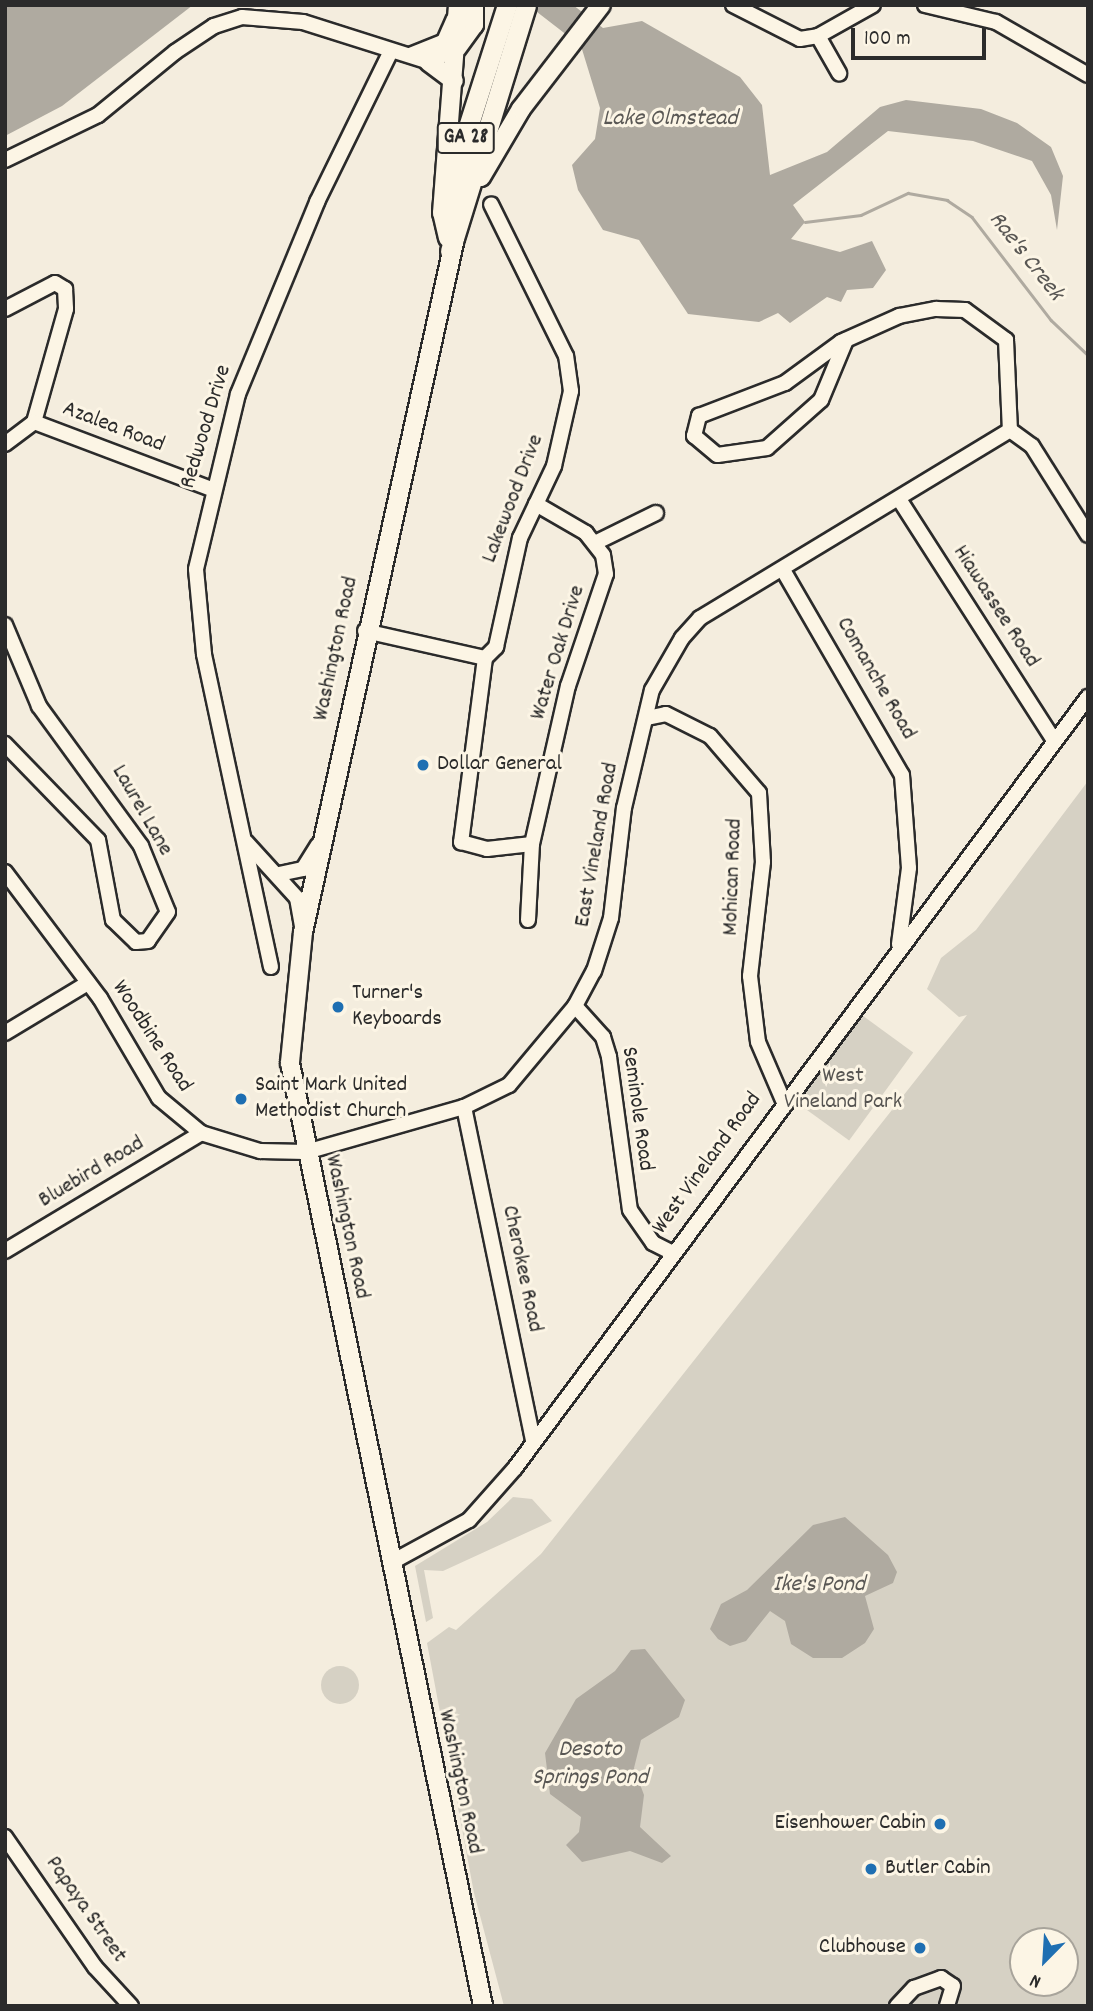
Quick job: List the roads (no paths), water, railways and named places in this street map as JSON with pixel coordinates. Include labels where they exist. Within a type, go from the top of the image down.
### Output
[{"type":"highway","name":"GA 28","points":[[507,5],[507,31]]},
{"type":"highway","name":"GA 28","points":[[450,251],[455,187],[507,31],[526,5]]},
{"type":"main road","points":[[450,251],[442,212],[457,48],[458,5]]},
{"type":"main road","points":[[457,48],[474,25],[474,5]]},
{"type":"main road","points":[[450,251],[490,156],[599,7]]},
{"type":"main road","points":[[429,62],[454,81]]},
{"type":"main road","name":"Washington Road","points":[[450,251],[365,631],[303,932],[290,1063],[306,1152],[484,2006]]},
{"type":"street","points":[[410,55],[443,41],[458,5]]},
{"type":"street","points":[[733,5],[783,35],[818,36],[873,5]]},
{"type":"street","points":[[925,5],[996,22],[1088,75]]},
{"type":"street","points":[[5,160],[98,115],[175,52],[242,17],[303,22],[429,62],[457,48]]},
{"type":"street","points":[[818,36],[839,73]]},
{"type":"street","name":"Redwood Drive","points":[[271,967],[200,612],[196,569],[211,489],[238,394],[280,288],[391,51]]},
{"type":"street","name":"Lakewood Drive","points":[[485,658],[496,647],[507,575],[566,423],[566,356],[491,204]]},
{"type":"street","points":[[5,309],[55,283],[65,289],[66,309],[34,422]]},
{"type":"street","points":[[846,340],[821,400],[767,448],[717,454],[694,436],[699,416],[785,383],[846,340],[899,316],[965,310],[1006,340],[1010,430],[1032,446],[1088,535]]},
{"type":"street","name":"Azalea Road","points":[[5,444],[34,422],[211,489]]},
{"type":"street","name":"East Vineland Road","points":[[306,1152],[464,1107],[509,1085],[575,1006],[611,918],[624,808],[647,718],[665,664],[700,618],[1010,430]]},
{"type":"street","name":"Hiawassee Road","points":[[899,499],[1054,740]]},
{"type":"street","points":[[536,504],[596,543],[656,513]]},
{"type":"street","name":"Water Oak Drive","points":[[528,920],[532,844],[568,686],[606,574],[596,543]]},
{"type":"street","name":"Comanche Road","points":[[783,569],[902,775],[909,868],[899,945]]},
{"type":"street","name":"Laurel Lane","points":[[5,625],[39,706],[141,846],[168,912],[148,941],[136,942],[113,920],[98,840],[5,744]]},
{"type":"street","points":[[365,631],[485,658],[461,842],[487,849],[532,844]]},
{"type":"street","name":"West Vineland Road","points":[[392,1562],[469,1520],[533,1440],[783,1100],[1088,697]]},
{"type":"street","name":"Mohican Road","points":[[647,718],[666,714],[710,736],[759,793],[763,862],[750,976],[758,1042],[783,1100]]},
{"type":"street","points":[[279,873],[303,869],[325,829]]},
{"type":"street","points":[[245,841],[279,873],[297,898],[303,932]]},
{"type":"street","name":"Woodbine Road","points":[[5,872],[88,983],[159,1098],[201,1133],[260,1151],[306,1152]]},
{"type":"street","points":[[5,1033],[88,983]]},
{"type":"street","name":"Seminole Road","points":[[575,1006],[603,1037],[609,1057],[630,1210],[653,1243],[671,1252]]},
{"type":"street","name":"Cherokee Road","points":[[464,1107],[533,1440]]},
{"type":"street","name":"Bluebird Road","points":[[5,1251],[201,1133]]},
{"type":"street","name":"Papaya Street","points":[[5,1837],[95,1967],[131,2006]]},
{"type":"street","points":[[897,2006],[914,1988],[941,1978],[954,1989],[947,2006]]},
{"type":"water","points":[[5,5],[193,5],[62,106],[5,136]]},
{"type":"water","name":"Lake Olmstead","points":[[528,5],[573,5],[603,28],[642,21],[740,77],[762,105],[770,175],[827,152],[880,107],[906,100],[981,109],[1017,123],[1051,147],[1063,176],[1057,230],[1051,195],[1032,161],[973,141],[888,131],[793,205],[805,222],[791,239],[840,252],[872,241],[886,270],[873,288],[847,290],[841,302],[827,297],[790,323],[778,313],[759,322],[688,314],[639,240],[603,230],[578,190],[572,165],[595,139],[600,108],[581,46]]},
{"type":"water","name":"Ike's Pond","points":[[845,1517],[888,1555],[897,1572],[893,1583],[865,1596],[874,1629],[865,1643],[842,1658],[813,1658],[791,1644],[785,1621],[770,1611],[746,1641],[730,1646],[718,1639],[710,1629],[721,1604],[747,1590],[813,1525]]},
{"type":"water","name":"Desoto Springs Pond","points":[[645,1649],[685,1700],[679,1717],[641,1740],[634,1768],[644,1795],[640,1827],[671,1856],[662,1863],[630,1851],[582,1862],[566,1845],[579,1832],[581,1817],[550,1794],[545,1753],[576,1699],[615,1671],[631,1650]]},
{"type":"waterway","name":"Rae's Creek","points":[[805,222],[861,215],[908,193],[947,200],[972,217],[1051,320],[1088,355]]},
{"type":"place","name":"Dollar General","points":[[423,765]]},
{"type":"place","name":"Turner's Keyboards","points":[[338,1007]]},
{"type":"place","name":"Saint Mark United Methodist Church","points":[[241,1099]]},
{"type":"place","name":"Eisenhower Cabin","points":[[940,1824]]},
{"type":"place","name":"Butler Cabin","points":[[871,1869]]},
{"type":"place","name":"Clubhouse","points":[[920,1948]]},
{"type":"park label","name":"West Vineland Park","points":[[843,1090]]}]
